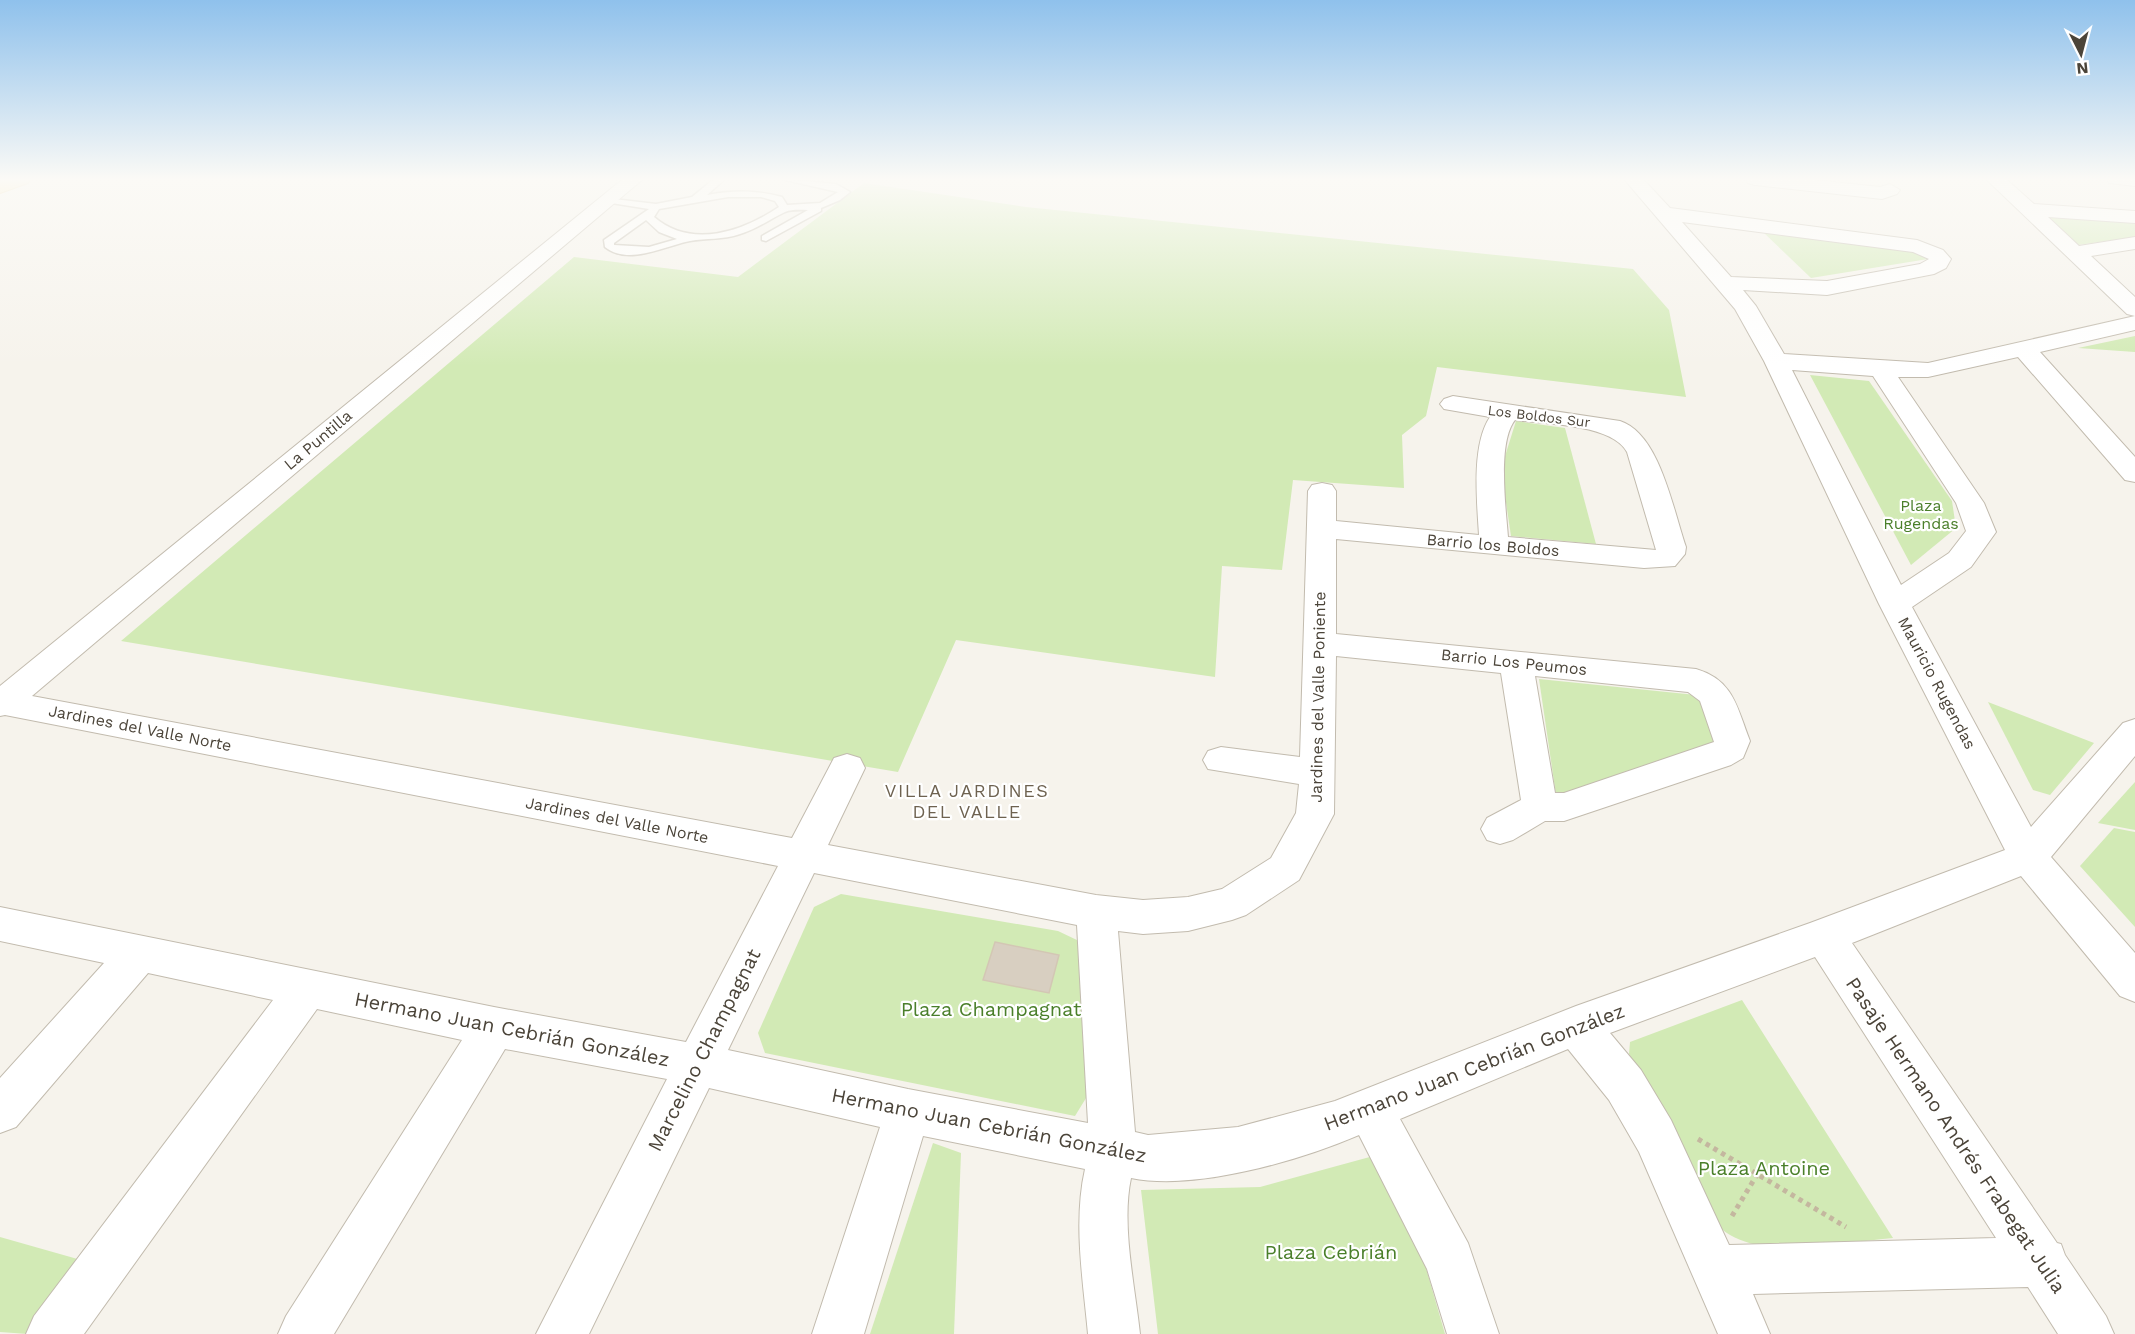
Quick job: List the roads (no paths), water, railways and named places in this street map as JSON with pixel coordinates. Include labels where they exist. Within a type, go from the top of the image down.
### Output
[{"type":"street","name":"La Puntilla","points":[[1,703],[558,241]]},
{"type":"street","name":"Mauricio Rugendas","points":[[1689,241],[1745,306],[1776,361],[1895,604],[2028,857],[2135,983]]},
{"type":"street","points":[[1726,284],[1827,288],[1926,269],[1938,263],[1940,259],[1936,254],[1917,246],[1880,241]]},
{"type":"street","points":[[2060,241],[2135,309]]},
{"type":"street","points":[[2073,253],[2135,243]]},
{"type":"street","points":[[1776,361],[1928,370],[2135,323]]},
{"type":"street","points":[[2024,349],[2135,474]]},
{"type":"street","points":[[1881,369],[1970,503],[1981,532],[1960,560],[1895,604]]},
{"type":"street","name":"Los Boldos Sur","points":[[1453,404],[1604,425],[1624,431],[1635,442],[1640,452],[1671,547],[1670,554],[1664,559]]},
{"type":"street","points":[[1494,545],[1491,465],[1499,424],[1503,416],[1508,413]]},
{"type":"street","name":"Jardines del Valle Poniente","points":[[1232,903],[1284,869],[1315,814],[1321,643],[1322,490]]},
{"type":"street","name":"Barrio los Boldos","points":[[1321,529],[1644,560],[1664,559]]},
{"type":"street","name":"Barrio Los Peumos","points":[[1321,643],[1682,680],[1706,685],[1715,693],[1732,741],[1730,749],[1718,756],[1564,807],[1549,808],[1542,805]]},
{"type":"street","points":[[1500,830],[1542,805],[1538,796],[1516,663]]},
{"type":"street","name":"Jardines del Valle Norte","points":[[1,703],[1096,912],[1143,917],[1188,914],[1232,903]]},
{"type":"street","name":"Hermano Juan Cebrián González","points":[[0,924],[494,1027],[696,1064],[908,1111],[1148,1158],[1238,1150],[1335,1123],[1576,1026],[1824,936],[2028,857],[2135,732]]},
{"type":"street","points":[[1221,760],[1318,773]]},
{"type":"street","name":"Marcelino Champagnat","points":[[562,1334],[847,768]]},
{"type":"street","points":[[1096,912],[1113,1151],[1104,1201],[1105,1243],[1114,1334]]},
{"type":"street","name":"Pasaje Hermano Andrés Frabegat Julia","points":[[1824,936],[2043,1262],[2088,1334]]},
{"type":"street","points":[[0,1112],[140,953]]},
{"type":"street","points":[[52,1334],[307,988]]},
{"type":"street","points":[[1576,1026],[1625,1085],[1646,1121],[1744,1334]]},
{"type":"street","points":[[304,1334],[494,1027]]},
{"type":"street","points":[[1370,1109],[1450,1261],[1473,1334]]},
{"type":"street","points":[[838,1334],[908,1111]]},
{"type":"street","points":[[1716,1270],[2043,1262]]},
{"type":"lane","points":[[609,241],[610,247],[644,252],[668,247],[681,241]]},
{"type":"district","name":"VILLA JARDINES DEL VALLE","points":[[967,800]]},
{"type":"park label","name":"Plaza Rugendas","points":[[1921,514]]},
{"type":"park label","name":"Plaza Champagnat","points":[[991,1009]]},
{"type":"park label","name":"Plaza Antoine","points":[[1764,1168]]},
{"type":"park label","name":"Plaza Cebrián","points":[[1331,1252]]}]
